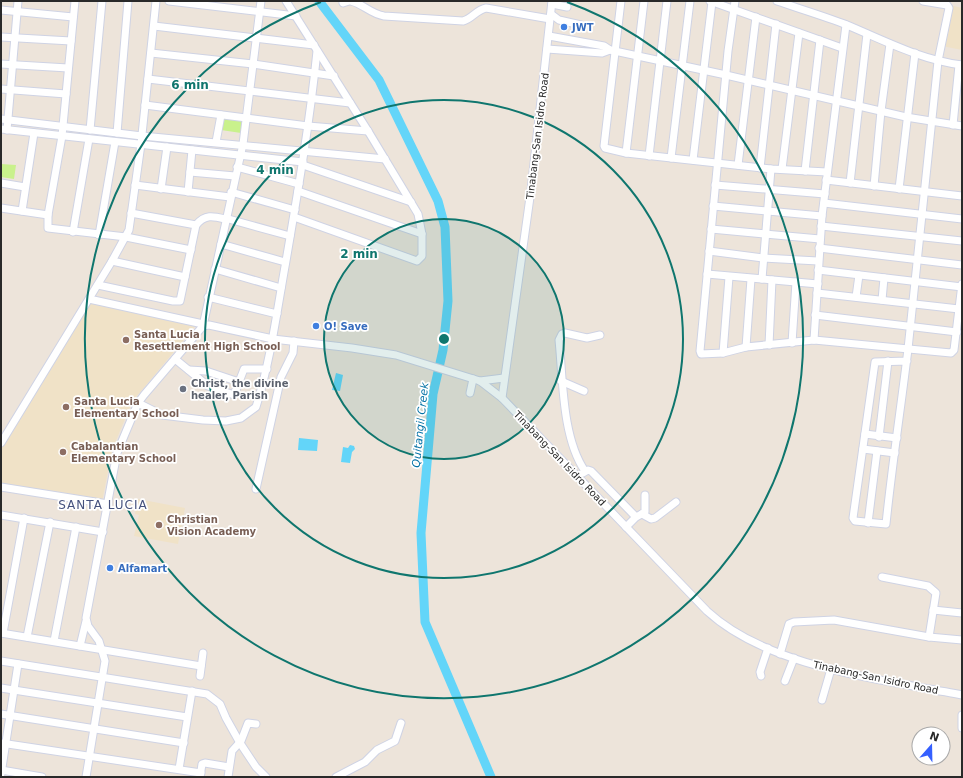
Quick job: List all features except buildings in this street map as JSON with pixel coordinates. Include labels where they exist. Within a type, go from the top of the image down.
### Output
[{"type":"street","points":[[18,1],[11,90],[4,129],[115,142],[241,154],[303,163],[411,202]]},
{"type":"street","points":[[75,1],[62,136],[48,215],[48,228],[126,237],[191,250]]},
{"type":"street","points":[[90,130],[102,1]]},
{"type":"street","points":[[117,133],[128,1]]},
{"type":"street","points":[[1,443],[126,237],[131,213],[146,105],[156,1]]},
{"type":"street","points":[[169,1],[296,16]]},
{"type":"street","points":[[80,646],[117,453],[138,403],[203,325],[225,219],[241,154],[261,1]]},
{"type":"street","points":[[135,185],[188,192],[231,195],[294,214],[417,261],[422,256],[422,234],[418,214],[334,76],[286,1]]},
{"type":"street","points":[[621,1],[613,50],[604,146],[607,149],[649,156],[716,162],[760,168],[805,171],[850,183],[962,196]]},
{"type":"street","points":[[626,153],[644,1]]},
{"type":"street","points":[[649,156],[667,1]]},
{"type":"street","points":[[671,158],[690,1]]},
{"type":"street","points":[[693,160],[711,1],[842,48]]},
{"type":"street","points":[[736,1],[716,162],[700,351],[704,354],[722,353],[746,347],[814,340],[951,353],[954,350],[962,286],[818,270]]},
{"type":"street","points":[[777,1],[846,24],[890,44],[915,53],[938,61],[960,65],[953,125]]},
{"type":"street","points":[[906,361],[875,362],[853,518],[855,521],[886,524],[908,349],[938,61],[950,3],[923,1]]},
{"type":"street","points":[[347,2],[358,3],[378,15],[384,16],[463,21],[467,20],[477,11],[486,8],[551,16],[559,20],[581,24]]},
{"type":"street","points":[[552,2],[567,7]]},
{"type":"street","name":"Tinabang-San Isidro Road","points":[[552,2],[531,190],[502,398],[712,616],[733,632],[780,654],[831,669],[962,695]]},
{"type":"street","points":[[1,10],[73,17]]},
{"type":"street","points":[[738,165],[747,81],[756,17]]},
{"type":"street","points":[[760,168],[776,24]]},
{"type":"street","points":[[814,340],[818,261],[824,194],[846,24]]},
{"type":"street","points":[[154,26],[256,38],[315,48]]},
{"type":"street","points":[[782,169],[799,33]]},
{"type":"street","points":[[850,183],[867,34]]},
{"type":"street","points":[[549,36],[604,46],[613,50],[906,117],[962,126]]},
{"type":"street","points":[[1,37],[71,41]]},
{"type":"street","points":[[805,171],[820,40]]},
{"type":"street","points":[[874,186],[881,111],[890,44]]},
{"type":"street","points":[[138,403],[162,415],[226,421],[241,418],[256,407],[267,369],[273,339],[305,152],[315,74],[315,48]]},
{"type":"street","points":[[547,49],[602,53],[613,50]]},
{"type":"street","points":[[151,53],[253,64],[334,76]]},
{"type":"street","points":[[899,189],[906,117],[915,53]]},
{"type":"street","points":[[1,64],[68,68]]},
{"type":"street","points":[[148,79],[350,103]]},
{"type":"street","points":[[1,89],[66,94]]},
{"type":"street","points":[[146,105],[308,126],[368,131]]},
{"type":"street","points":[[216,142],[221,114]]},
{"type":"street","points":[[5,119],[142,136],[242,144],[305,152],[385,159]]},
{"type":"street","points":[[22,211],[34,133]]},
{"type":"street","points":[[73,232],[89,139]]},
{"type":"street","points":[[99,235],[115,142]]},
{"type":"street","points":[[161,189],[168,147]]},
{"type":"street","points":[[188,192],[192,150]]},
{"type":"street","points":[[237,167],[299,187],[422,234]]},
{"type":"street","points":[[762,279],[771,169]]},
{"type":"street","points":[[190,172],[235,176]]},
{"type":"street","points":[[1,184],[26,187]]},
{"type":"street","points":[[715,185],[824,194]]},
{"type":"street","points":[[824,203],[962,219]]},
{"type":"street","points":[[713,206],[822,216]]},
{"type":"street","points":[[1,208],[48,215]]},
{"type":"street","points":[[131,213],[196,225]]},
{"type":"street","points":[[98,285],[177,302],[181,297],[196,225],[201,219],[209,216],[290,236]]},
{"type":"street","points":[[821,226],[962,242]]},
{"type":"street","points":[[711,229],[820,239]]},
{"type":"street","points":[[221,244],[286,262]]},
{"type":"street","points":[[819,248],[962,265]]},
{"type":"street","points":[[709,252],[763,258],[818,261]]},
{"type":"street","points":[[112,261],[185,277]]},
{"type":"street","points":[[215,270],[282,288]]},
{"type":"street","points":[[707,274],[818,284]]},
{"type":"street","points":[[856,297],[859,275]]},
{"type":"street","points":[[722,353],[729,277]]},
{"type":"street","points":[[882,300],[884,278]]},
{"type":"street","points":[[746,347],[751,279]]},
{"type":"street","points":[[769,345],[772,280]]},
{"type":"street","points":[[792,343],[796,282]]},
{"type":"street","points":[[817,293],[959,309]]},
{"type":"street","points":[[208,297],[277,314]]},
{"type":"street","points":[[89,299],[273,339],[352,348],[396,355],[480,381],[502,398]]},
{"type":"street","points":[[816,315],[957,332]]},
{"type":"street","points":[[600,334],[587,338],[569,333],[562,334],[559,340],[561,381],[578,462],[585,471],[590,471],[639,516],[651,519],[655,518],[676,502]]},
{"type":"street","points":[[256,488],[281,377],[293,353],[294,342]]},
{"type":"street","points":[[175,359],[208,386],[234,395],[244,369],[267,369]]},
{"type":"street","points":[[879,437],[888,361]]},
{"type":"street","points":[[189,370],[206,371],[239,382]]},
{"type":"street","points":[[480,381],[504,378]]},
{"type":"street","points":[[470,393],[473,379]]},
{"type":"street","points":[[561,381],[584,391]]},
{"type":"street","points":[[865,434],[879,437],[897,438]]},
{"type":"street","points":[[863,448],[895,453]]},
{"type":"street","points":[[868,523],[877,451]]},
{"type":"street","points":[[578,477],[585,471]]},
{"type":"street","points":[[1,487],[108,504]]},
{"type":"street","points":[[626,527],[646,508],[645,495]]},
{"type":"street","points":[[1,514],[103,532]]},
{"type":"street","points":[[24,518],[4,603],[2,633],[201,666]]},
{"type":"street","points":[[27,637],[50,522]]},
{"type":"street","points":[[54,641],[76,527]]},
{"type":"street","points":[[882,577],[930,587],[936,593],[932,610],[929,637]]},
{"type":"street","points":[[932,610],[962,613]]},
{"type":"street","points":[[86,618],[88,626],[100,641],[105,661],[86,777]]},
{"type":"street","points":[[780,654],[789,624],[794,622],[834,620],[929,637],[962,640]]},
{"type":"street","points":[[761,676],[760,672],[768,648]]},
{"type":"street","points":[[200,676],[203,653]]},
{"type":"street","points":[[785,681],[794,658]]},
{"type":"street","points":[[1,661],[207,694],[220,704],[240,743],[256,768],[266,777]]},
{"type":"street","points":[[1,774],[3,743],[18,664]]},
{"type":"street","points":[[822,700],[831,669]]},
{"type":"street","points":[[1,688],[187,718]]},
{"type":"street","points":[[179,769],[192,692]]},
{"type":"street","points":[[1,714],[94,730],[184,743]]},
{"type":"street","points":[[962,715],[962,728]]},
{"type":"street","points":[[228,777],[232,751],[240,743],[248,723],[256,724]]},
{"type":"street","points":[[336,777],[366,762],[377,750],[395,741],[401,723]]},
{"type":"street","points":[[3,743],[179,769],[200,775],[202,764],[206,763],[229,767]]},
{"type":"street","points":[[1,770],[42,777]]},
{"type":"shaded area","points":[[950,5],[962,8],[962,50],[942,46]]},
{"type":"shaded area","points":[[90,301],[196,325],[132,402],[112,450],[102,502],[1,485],[1,447],[60,354]]},
{"type":"shaded area","name":"Christian Vision Academy","points":[[138,499],[185,508],[178,544],[134,536],[139,515],[135,514]]},
{"type":"green space","points":[[223,118],[243,121],[241,133],[221,130]]},
{"type":"green space","points":[[1,164],[16,165],[14,179],[1,177]]},
{"type":"water","points":[[336,373],[343,375],[340,391],[332,390]]},
{"type":"water","points":[[299,438],[318,440],[317,451],[298,450]]},
{"type":"water","points":[[350,445],[354,446],[355,449],[352,452],[350,463],[341,462],[343,447],[348,448]]},
{"type":"waterway","name":"Quitangil Creek","points":[[319,1],[379,80],[438,201],[445,227],[448,301],[443,350],[433,394],[421,533],[425,622],[491,777]]},
{"type":"place","name":"JWT","points":[[564,27]]},
{"type":"place","name":"O! Save","points":[[316,326]]},
{"type":"place","name":"Santa Lucia Resettlement High School","points":[[126,340]]},
{"type":"place","name":"Christ, the divine healer, Parish","points":[[183,389]]},
{"type":"place","name":"Santa Lucia Elementary School","points":[[66,407]]},
{"type":"place","name":"Cabalantian Elementary School","points":[[63,452]]},
{"type":"place","name":"Christian Vision Academy","points":[[159,525]]},
{"type":"place","name":"Alfamart","points":[[110,568]]},
{"type":"district","name":"SANTA LUCIA","points":[[103,505]]}]
